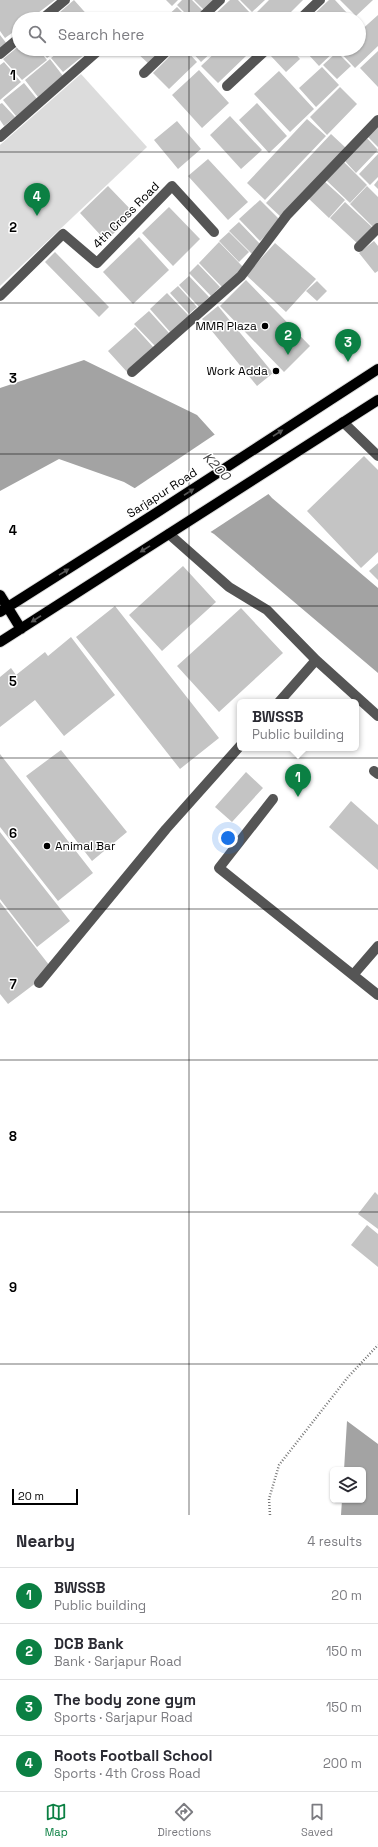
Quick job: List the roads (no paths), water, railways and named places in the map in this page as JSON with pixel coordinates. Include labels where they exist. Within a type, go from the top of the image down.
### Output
[{"type":"main road","name":"Sarjapur Road","points":[[4,609],[156,513],[378,369]]},
{"type":"main road","points":[[0,642],[265,474],[378,400]]},
{"type":"main road","points":[[0,595],[4,609],[21,629]]},
{"type":"street","points":[[50,12],[65,0]]},
{"type":"street","points":[[207,12],[220,0]]},
{"type":"street","points":[[307,12],[320,0]]},
{"type":"street","points":[[0,54],[12,44]]},
{"type":"street","points":[[0,137],[92,56]]},
{"type":"street","points":[[144,73],[162,56]]},
{"type":"street","points":[[227,86],[259,56]]},
{"type":"street","points":[[132,372],[241,276],[287,216],[378,120]]},
{"type":"street","name":"4th Cross Road","points":[[0,296],[63,234],[97,263],[172,186],[214,232]]},
{"type":"street","points":[[359,247],[378,228]]},
{"type":"street","points":[[343,422],[378,456]]},
{"type":"street","points":[[169,534],[229,586],[267,610],[316,660],[378,716]]},
{"type":"street","points":[[282,699],[316,660]]},
{"type":"street","points":[[39,983],[166,829],[237,749]]},
{"type":"street","points":[[273,799],[219,868],[378,994]]},
{"type":"street","points":[[353,975],[378,946]]},
{"type":"water","name":"K200","points":[[84,360],[197,415],[272,498],[378,588],[378,673],[214,534],[124,482],[59,459],[0,491],[0,388]]},
{"type":"water","points":[[347,1421],[378,1444],[378,1515],[341,1515],[342,1503],[366,1503],[366,1467],[344,1467]]},
{"type":"place","name":"Roots Football School","points":[[37,216]]},
{"type":"place","name":"MMR Plaza","points":[[265,326]]},
{"type":"place","name":"DCB Bank","points":[[288,355]]},
{"type":"place","name":"The body zone gym","points":[[348,362]]},
{"type":"place","name":"Work Adda","points":[[276,371]]},
{"type":"place","name":"BWSSB","points":[[298,797]]},
{"type":"place","name":"Animal Bar","points":[[47,846]]}]
